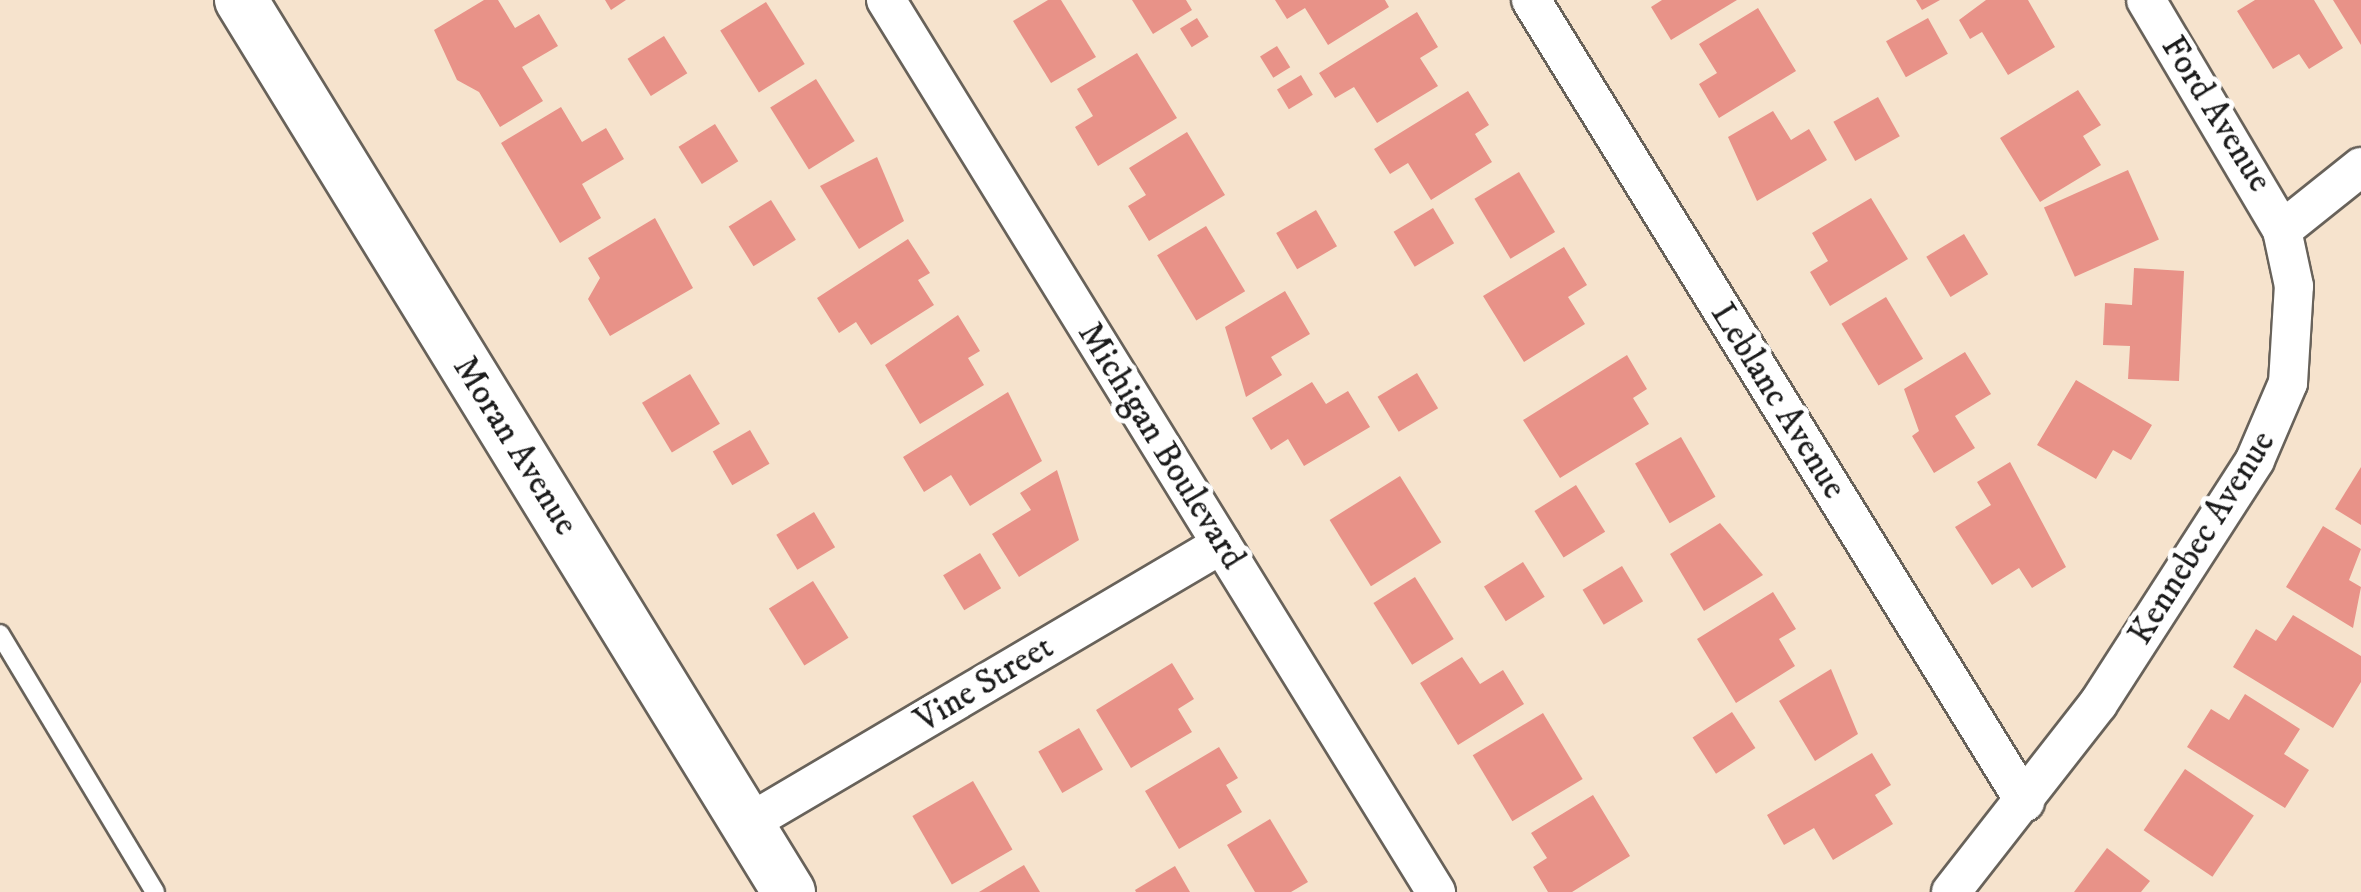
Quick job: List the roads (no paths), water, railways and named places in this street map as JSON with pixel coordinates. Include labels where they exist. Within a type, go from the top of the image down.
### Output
[{"type":"main road","name":"Moran Avenue","points":[[241,0],[789,892]]},
{"type":"street","name":"Michigan Boulevard","points":[[886,0],[1436,892]]},
{"type":"street","name":"Leblanc Avenue","points":[[1531,0],[2025,802]]},
{"type":"street","name":"Ford Avenue","points":[[2146,0],[2282,230]]},
{"type":"street","points":[[2282,230],[2361,167]]},
{"type":"street","name":"Kennebec Avenue","points":[[1951,892],[2098,704],[2272,429],[2295,335],[2282,230]]},
{"type":"street","name":"Vine Street","points":[[747,824],[1222,544]]},
{"type":"lane","points":[[0,634],[155,892]]}]
